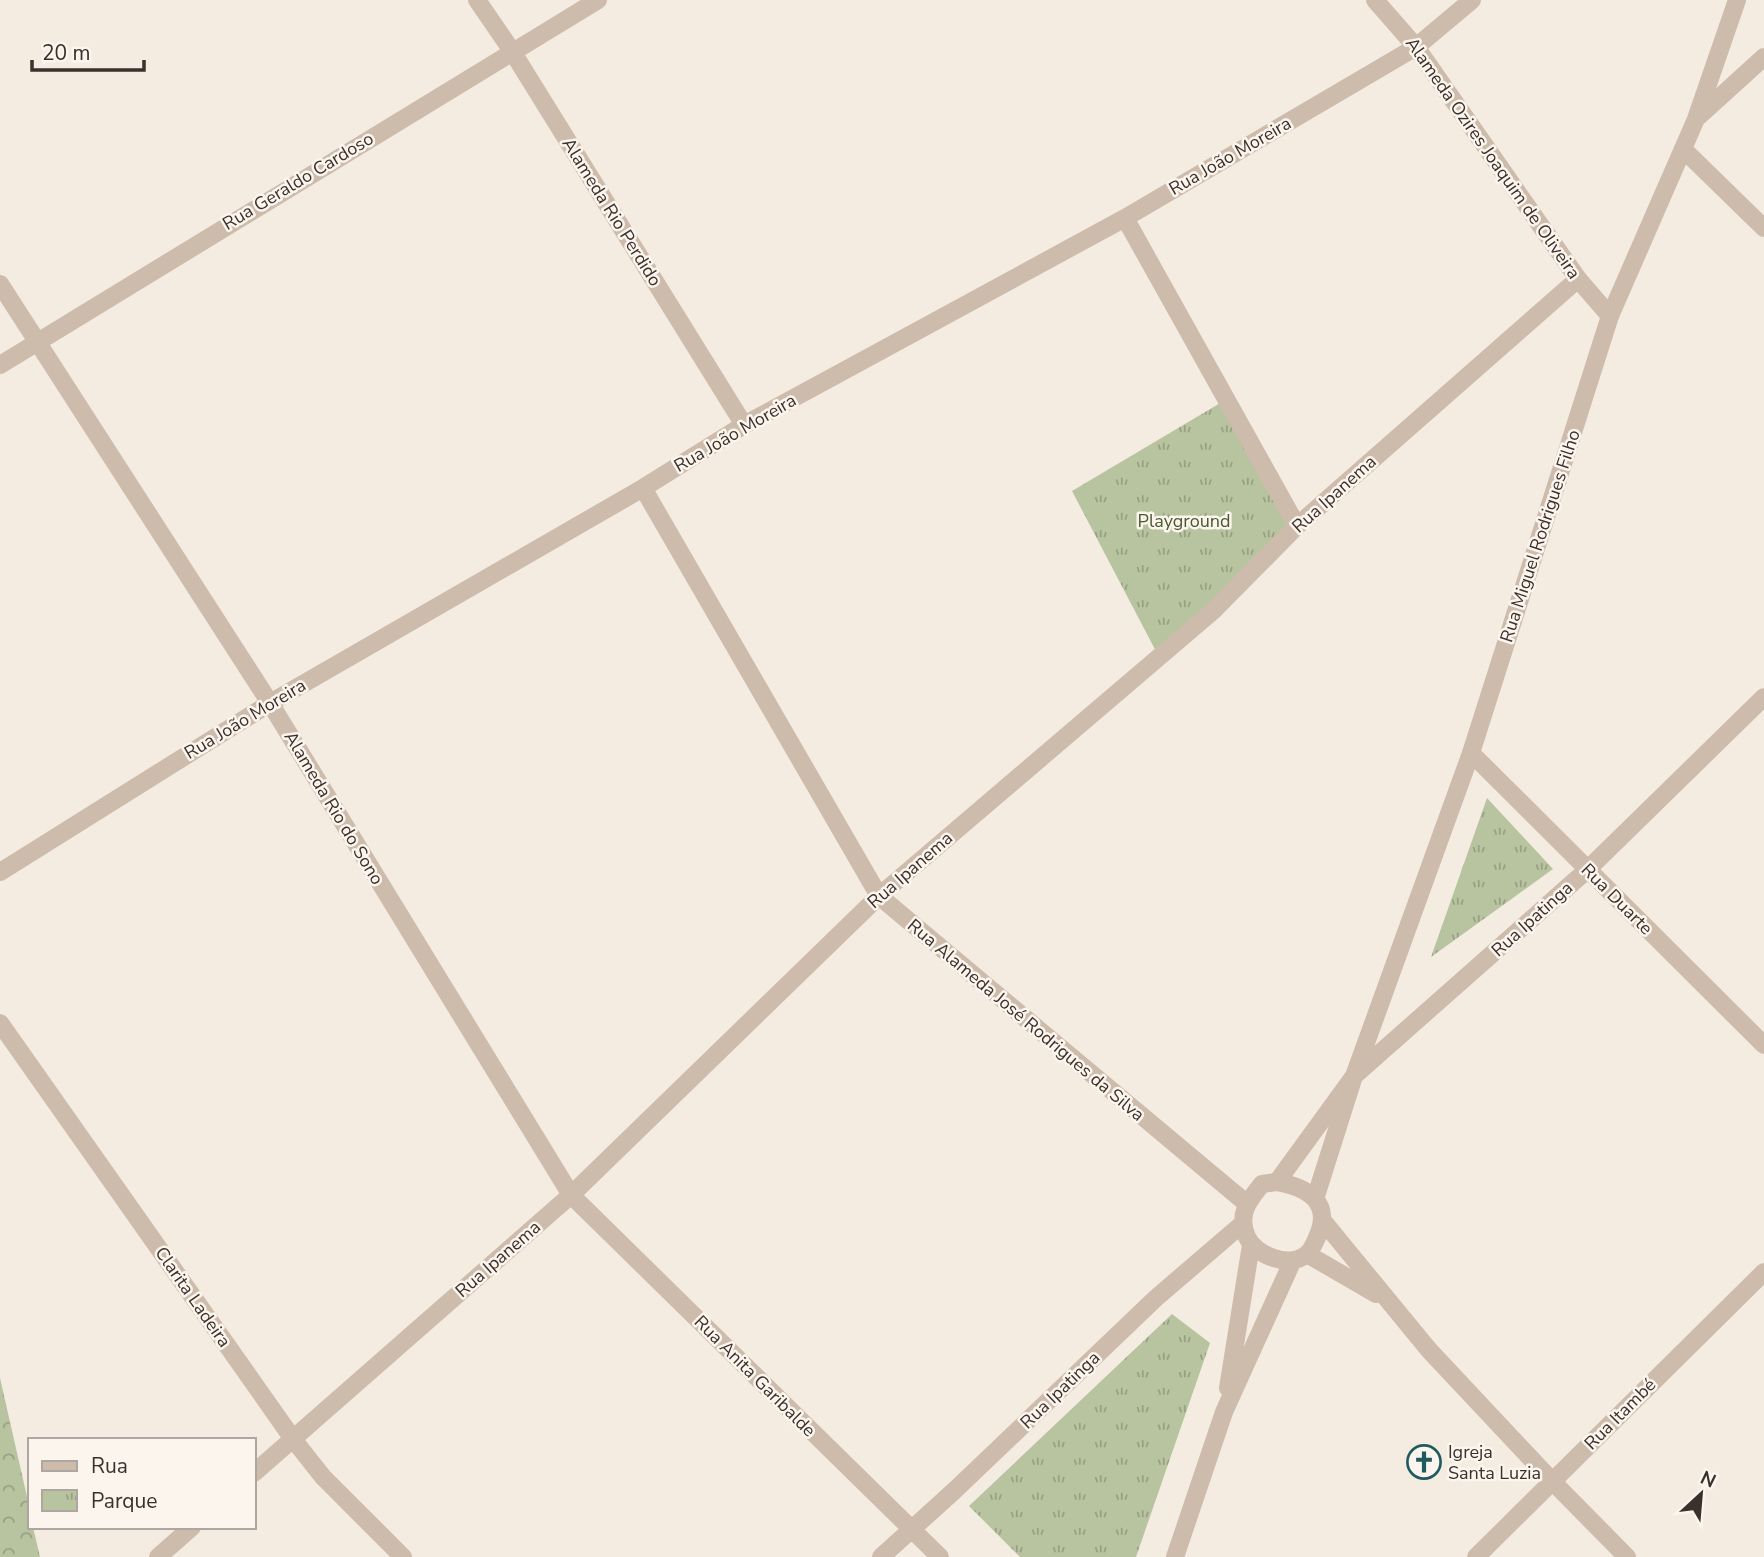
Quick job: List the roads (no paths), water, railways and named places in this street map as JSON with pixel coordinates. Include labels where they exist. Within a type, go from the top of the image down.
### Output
[{"type":"street","name":"Alameda Rio Perdido","points":[[477,0],[512,51],[744,425]]},
{"type":"street","name":"Rua Geraldo Cardoso","points":[[0,365],[598,0]]},
{"type":"street","name":"Alameda Ozires Joaquim de Oliveira","points":[[1375,0],[1416,47],[1578,279],[1610,316]]},
{"type":"street","name":"Rua João Moreira","points":[[0,872],[270,703],[643,488],[744,425],[1125,218],[1416,47],[1472,0]]},
{"type":"street","name":"Rua Miguel Rodrigues Filho","points":[[1315,1199],[1354,1076],[1471,753],[1610,316],[1696,119],[1737,0]]},
{"type":"street","points":[[1696,119],[1764,57]]},
{"type":"street","points":[[1683,149],[1764,228]]},
{"type":"street","points":[[1125,218],[1297,526]]},
{"type":"street","name":"Rua Ipanema","points":[[256,1471],[571,1195],[879,896],[1213,611],[1297,526],[1578,279]]},
{"type":"street","name":"Alameda Rio do Sono","points":[[0,284],[270,703],[571,1195]]},
{"type":"street","name":"Rua Alameda José Rodrigues da Silva","points":[[643,488],[879,896],[1246,1203]]},
{"type":"street","name":"Rua Ipatinga","points":[[1354,1076],[1587,870],[1764,697]]},
{"type":"street","name":"Rua Duarte","points":[[1471,753],[1764,1045]]},
{"type":"street","name":"Clarita Ladeira","points":[[0,1023],[292,1439],[323,1477],[403,1557]]},
{"type":"street","name":"Rua Miguel Rodrigues Filho","points":[[1277,1182],[1354,1076]]},
{"type":"street","points":[[1175,1557],[1224,1412],[1300,1257],[1317,1238],[1323,1221],[1322,1208],[1315,1199],[1294,1185],[1277,1182],[1262,1184],[1246,1203],[1241,1225],[1251,1245],[1262,1254],[1276,1258],[1300,1257],[1388,1301]]},
{"type":"street","name":"Rua Anita Garibalde","points":[[571,1195],[940,1557]]},
{"type":"street","points":[[1323,1221],[1429,1350],[1552,1481],[1628,1557]]},
{"type":"street","name":"Rua Ipatinga","points":[[881,1557],[1156,1298],[1241,1225]]},
{"type":"street","points":[[1224,1412],[1251,1245]]},
{"type":"street","name":"Rua Itambé","points":[[1476,1557],[1764,1272]]},
{"type":"street","points":[[158,1557],[190,1529]]},
{"type":"place","name":"Igreja Santa Luzia","points":[[1424,1462]]},
{"type":"park label","name":"Playground","points":[[1184,521]]}]
